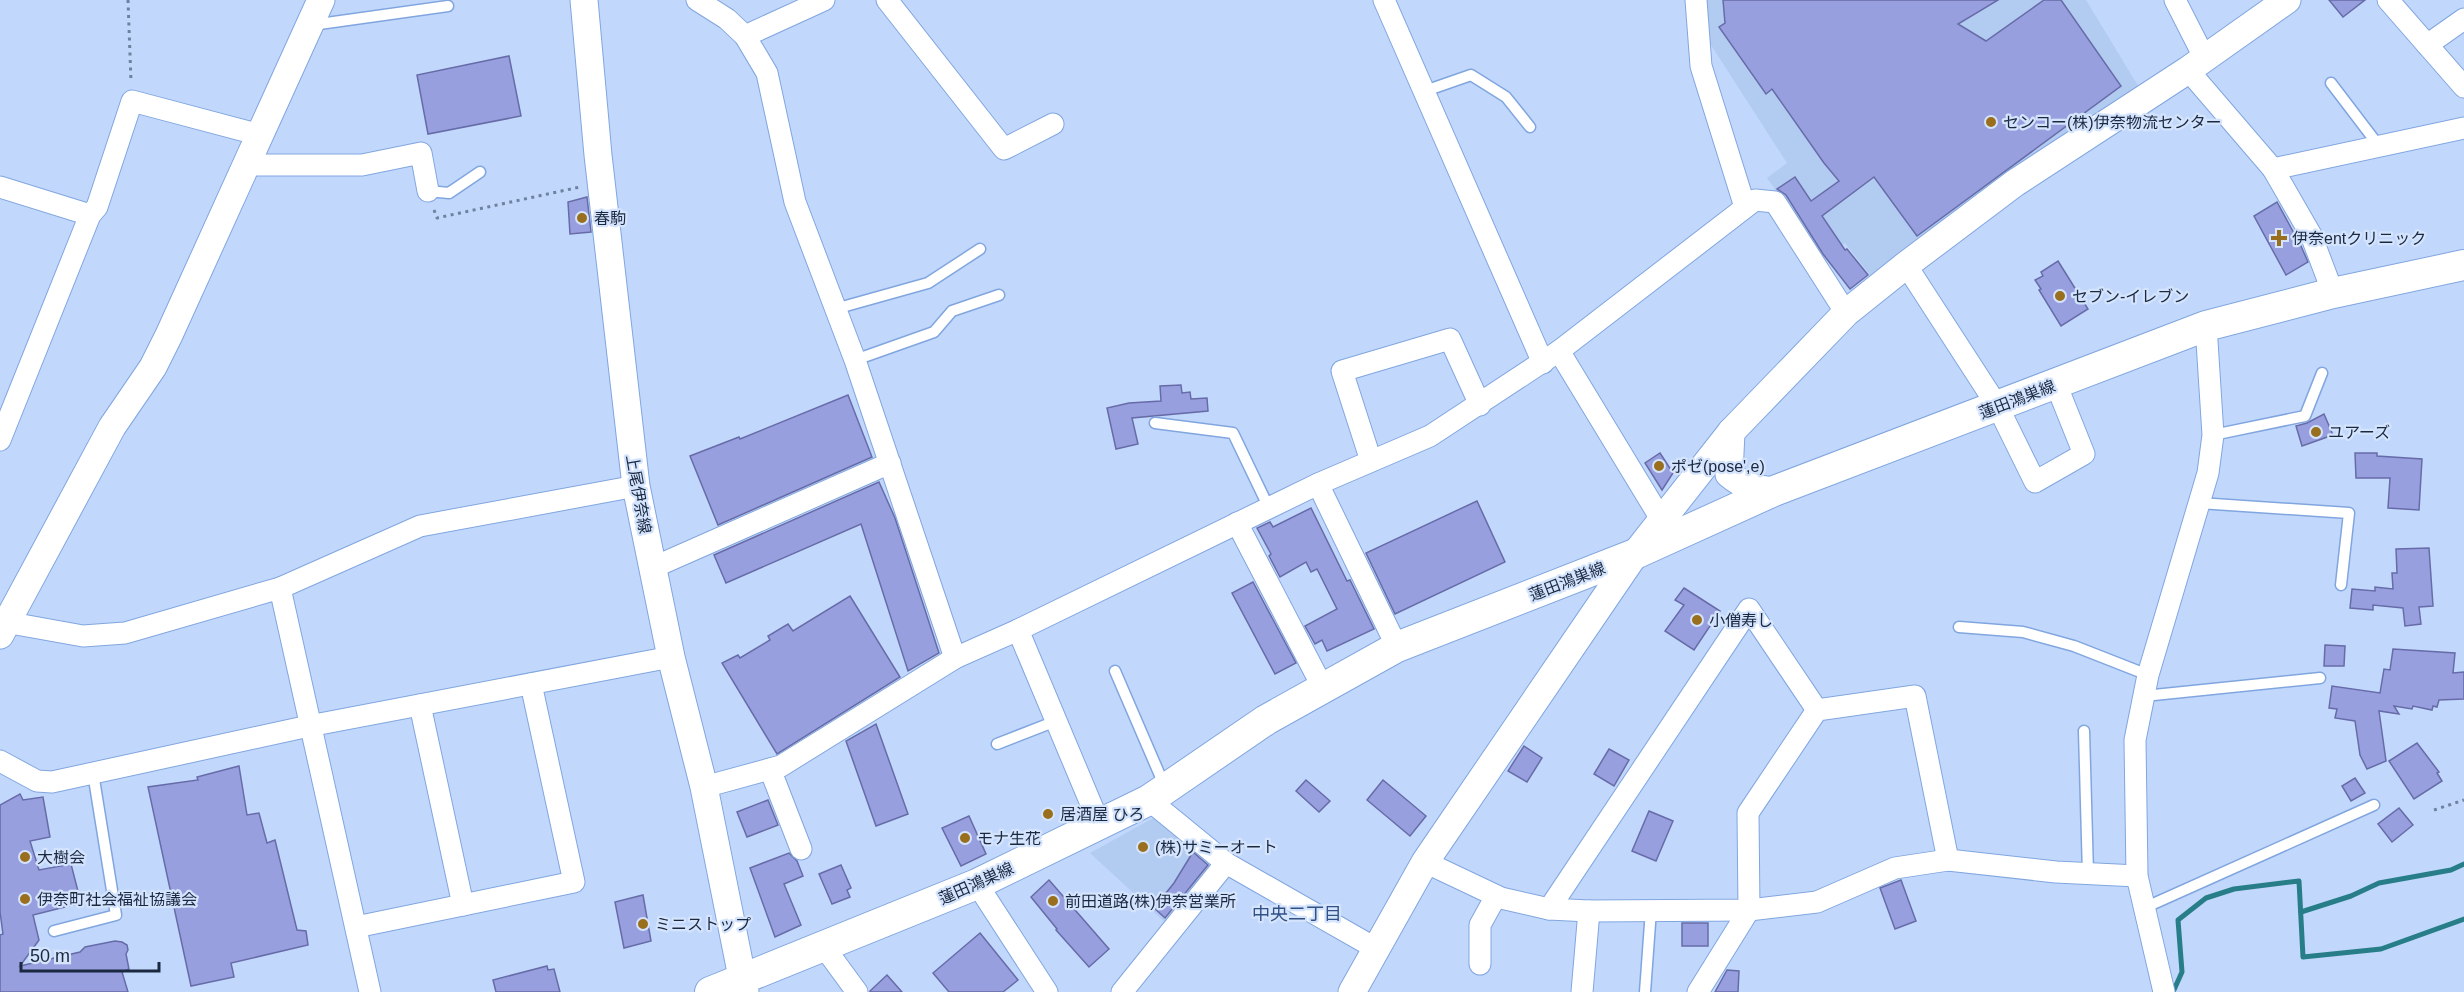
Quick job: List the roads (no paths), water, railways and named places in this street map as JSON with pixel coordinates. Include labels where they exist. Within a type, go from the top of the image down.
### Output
[{"type":"main road","name":"蓮田鴻巣線","points":[[710,992],[744,986],[824,947],[977,884],[1157,794],[1266,720],[1397,647],[1635,554],[1774,491],[2206,326],[2333,293],[2464,265]]},
{"type":"street","points":[[321,0],[153,367],[112,427],[2,626],[83,636],[125,633],[280,588],[420,526],[636,486]]},
{"type":"street","name":"上尾伊奈線","points":[[584,0],[601,183],[636,486],[671,657],[704,787],[744,986]]},
{"type":"street","points":[[697,0],[727,19],[745,36],[767,73],[795,202],[855,360],[955,658]]},
{"type":"street","points":[[745,36],[824,0]]},
{"type":"street","points":[[887,0],[1004,149],[1053,124]]},
{"type":"street","points":[[1384,0],[1551,357],[1661,519]]},
{"type":"street","points":[[1696,0],[1701,66],[1745,207]]},
{"type":"street","points":[[2175,0],[2196,64],[2273,169],[2311,235],[2333,293]]},
{"type":"street","points":[[1352,992],[1425,862],[1635,554],[1731,432],[1846,313],[1906,265],[2015,183],[2196,64],[2287,0]]},
{"type":"street","points":[[2388,0],[2464,87]]},
{"type":"street","points":[[2427,45],[2464,18]]},
{"type":"street","points":[[0,440],[90,215],[97,207],[132,102],[260,135]]},
{"type":"street","points":[[2273,169],[2464,128]]},
{"type":"street","points":[[246,165],[362,165],[421,153],[428,191]]},
{"type":"street","points":[[0,187],[90,215]]},
{"type":"street","points":[[704,787],[781,766],[955,658],[1018,630],[1318,484],[1431,436],[1551,357],[1755,200],[1775,202],[1846,313]]},
{"type":"street","points":[[1906,265],[1998,407],[2035,482],[2084,454],[2056,384]]},
{"type":"street","points":[[2164,992],[2137,876],[2135,740],[2148,675],[2208,473],[2213,435],[2206,326]]},
{"type":"street","points":[[1371,461],[1342,371],[1450,339],[1480,405]]},
{"type":"street","points":[[1731,432],[1729,474],[1741,484],[1774,491]]},
{"type":"street","points":[[652,568],[890,463]]},
{"type":"street","points":[[1318,484],[1397,647]]},
{"type":"street","points":[[1238,523],[1323,688]]},
{"type":"street","points":[[280,588],[370,992]]},
{"type":"street","points":[[1549,909],[1749,609],[1817,710]]},
{"type":"street","points":[[1018,630],[1099,823]]},
{"type":"street","points":[[0,761],[37,781],[52,782],[309,726],[671,657]]},
{"type":"street","points":[[356,927],[574,882],[531,684]]},
{"type":"street","points":[[1698,992],[1749,910],[1748,813],[1817,710],[1915,696],[1948,860]]},
{"type":"street","points":[[420,705],[463,904]]},
{"type":"street","points":[[770,769],[801,849]]},
{"type":"street","points":[[1157,794],[1226,864],[1375,948]]},
{"type":"street","points":[[1425,862],[1496,896],[1549,909],[1588,911],[1749,910],[1817,902],[1895,868],[1948,860],[2088,874],[2137,876]]},
{"type":"street","points":[[1122,992],[1226,864]]},
{"type":"street","points":[[977,884],[1047,992]]},
{"type":"street","points":[[1480,964],[1480,925],[1496,896]]},
{"type":"street","points":[[1582,992],[1588,911]]},
{"type":"street","points":[[824,947],[856,992]]},
{"type":"lane","points":[[309,26],[448,6]]},
{"type":"lane","points":[[1425,91],[1471,75],[1506,97],[1530,127]]},
{"type":"lane","points":[[2331,83],[2379,146]]},
{"type":"lane","points":[[428,191],[449,193],[480,172]]},
{"type":"lane","points":[[835,309],[928,283],[980,249]]},
{"type":"lane","points":[[855,360],[934,332],[952,311],[999,296]]},
{"type":"lane","points":[[2213,435],[2305,416],[2322,373]]},
{"type":"lane","points":[[1155,423],[1233,433],[1269,508]]},
{"type":"lane","points":[[2199,503],[2349,513],[2341,585]]},
{"type":"lane","points":[[1959,627],[2023,632],[2074,646],[2148,675]]},
{"type":"lane","points":[[1115,671],[1157,794]]},
{"type":"lane","points":[[2144,696],[2320,678]]},
{"type":"lane","points":[[997,744],[1056,721]]},
{"type":"lane","points":[[2084,731],[2088,874]]},
{"type":"lane","points":[[54,931],[116,915],[93,773]]},
{"type":"lane","points":[[2144,908],[2374,805]]},
{"type":"lane","points":[[1645,992],[1651,910]]},
{"type":"waterway","points":[[2301,912],[2351,896],[2379,883],[2451,870],[2464,864]]},
{"type":"waterway","points":[[2173,992],[2182,972],[2178,920],[2206,898],[2234,889],[2299,881],[2303,957],[2381,949],[2464,919]]},
{"type":"place","name":"センコー(株)伊奈物流センター","points":[[1991,122]]},
{"type":"place","name":"春駒","points":[[582,218]]},
{"type":"place","name":"伊奈entクリニック","points":[[2279,238]]},
{"type":"place","name":"セブン-イレブン","points":[[2060,296]]},
{"type":"place","name":"ユアーズ","points":[[2316,432]]},
{"type":"place","name":"ポゼ(pose',e)","points":[[1659,466]]},
{"type":"place","name":"小僧寿し","points":[[1697,620]]},
{"type":"place","name":"居酒屋 ひろ","points":[[1048,814]]},
{"type":"place","name":"モナ生花","points":[[965,838]]},
{"type":"place","name":"(株)サミーオート","points":[[1143,847]]},
{"type":"place","name":"大樹会","points":[[25,857]]},
{"type":"place","name":"伊奈町社会福祉協議会","points":[[25,899]]},
{"type":"place","name":"前田道路(株)伊奈営業所","points":[[1053,901]]},
{"type":"place","name":"ミニストップ","points":[[643,924]]},
{"type":"district","name":"中央二丁目","points":[[1297,914]]}]
